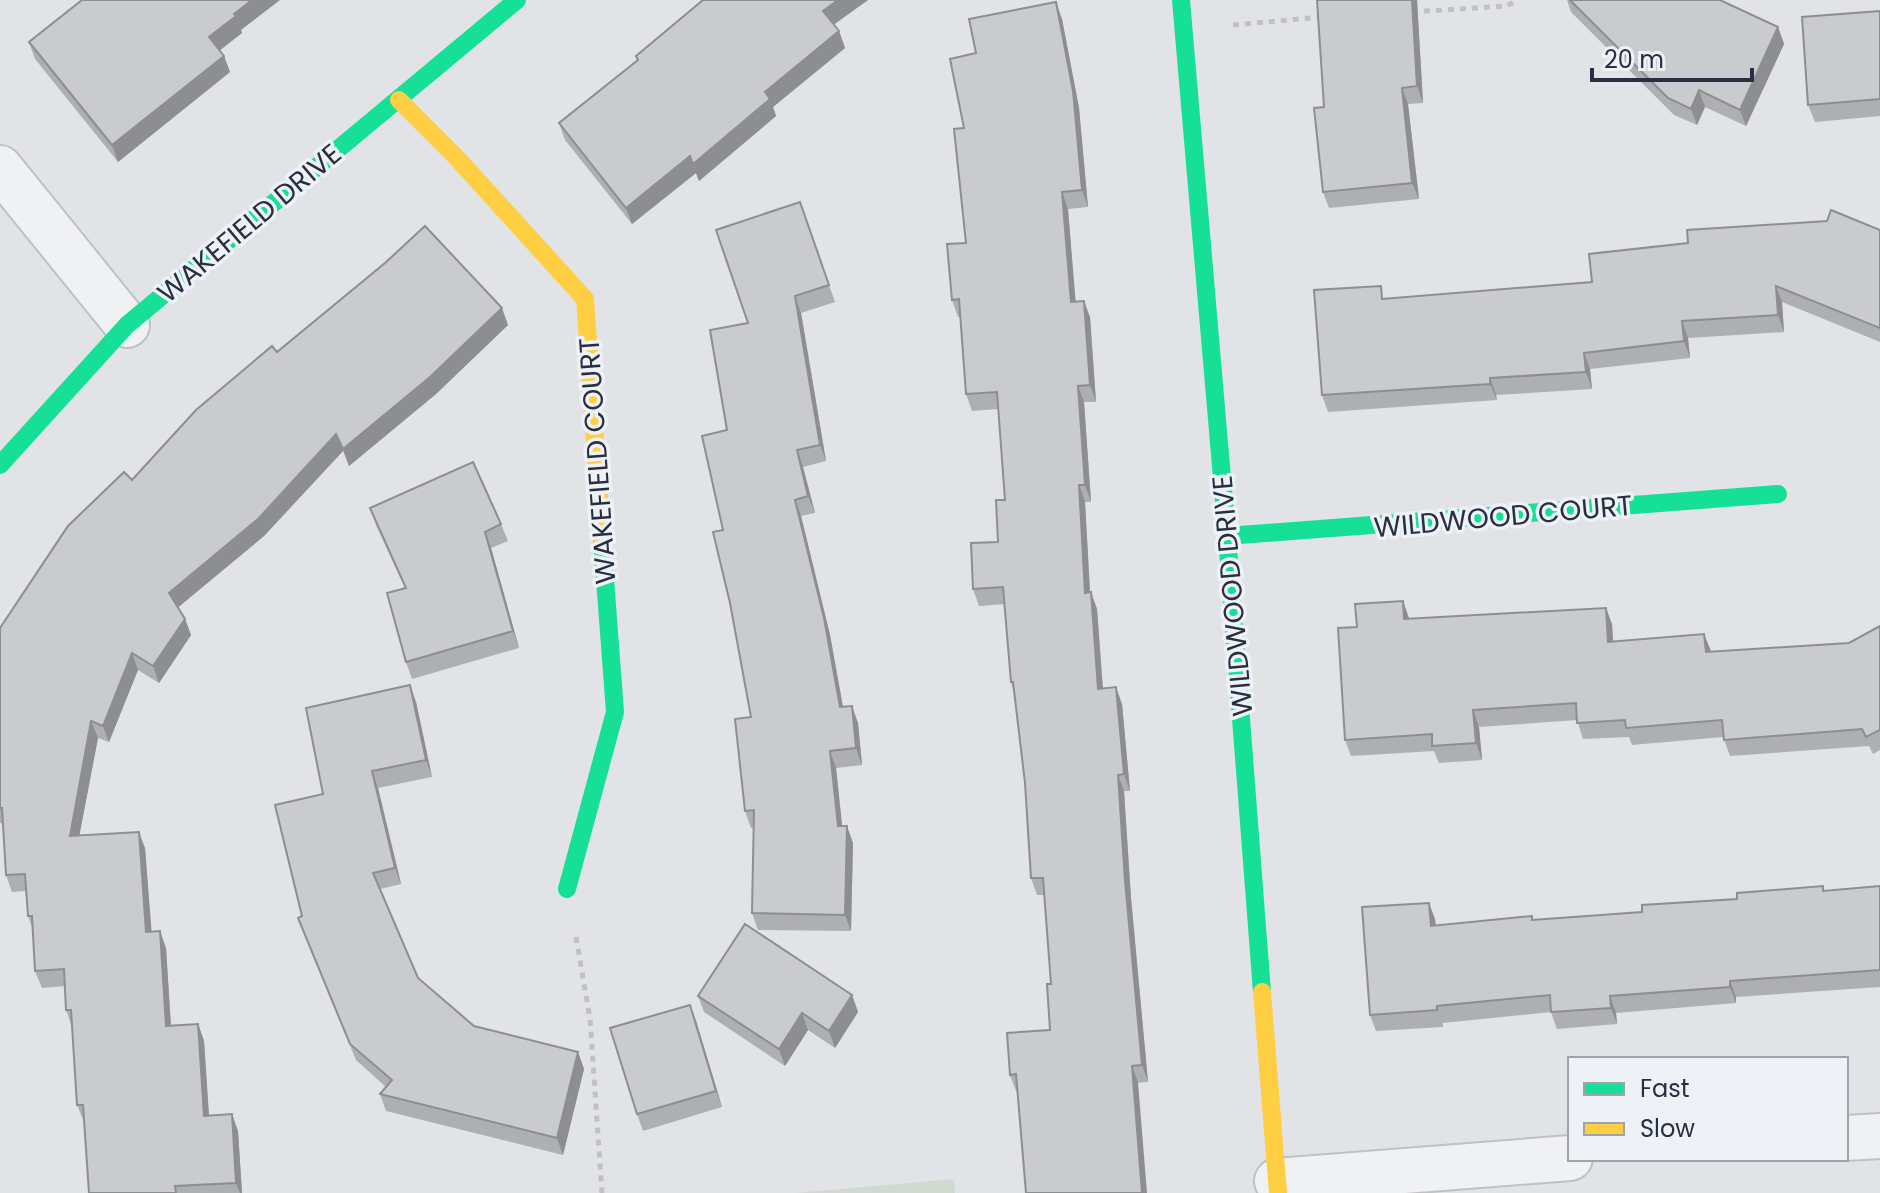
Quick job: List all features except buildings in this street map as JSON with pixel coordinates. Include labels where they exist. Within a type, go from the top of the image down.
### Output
[{"type":"street","name":"WAKEFIELD DRIVE","points":[[0,465],[127,325],[517,0]]},
{"type":"street","name":"WILDWOOD DRIVE","points":[[1181,0],[1227,536],[1277,1187]]},
{"type":"street","name":"WAKEFIELD COURT","points":[[399,100],[457,158],[585,299],[615,712],[567,889]]},
{"type":"street","points":[[0,168],[127,325]]},
{"type":"street","name":"WILDWOOD COURT","points":[[1227,536],[1778,494]]},
{"type":"street","points":[[1848,1138],[1880,1136]]},
{"type":"street","points":[[1277,1187],[1568,1158]]},
{"type":"path","points":[[1397,12],[1506,6],[1518,0]]},
{"type":"path","points":[[1184,31],[1335,16]]},
{"type":"path","points":[[567,889],[590,1019],[602,1193]]},
{"type":"shaded area","points":[[954,1179],[955,1193],[796,1193]]},
{"type":"traffic: fast","points":[[0,465],[127,325],[517,0]]},
{"type":"traffic: fast","points":[[1181,0],[1262,992]]},
{"type":"traffic: fast","points":[[1227,536],[1778,494]]},
{"type":"traffic: fast","points":[[567,889],[615,712],[602,539]]},
{"type":"traffic: slow","points":[[399,100],[457,158],[585,299],[602,539]]},
{"type":"traffic: slow","points":[[1262,992],[1278,1193]]}]
